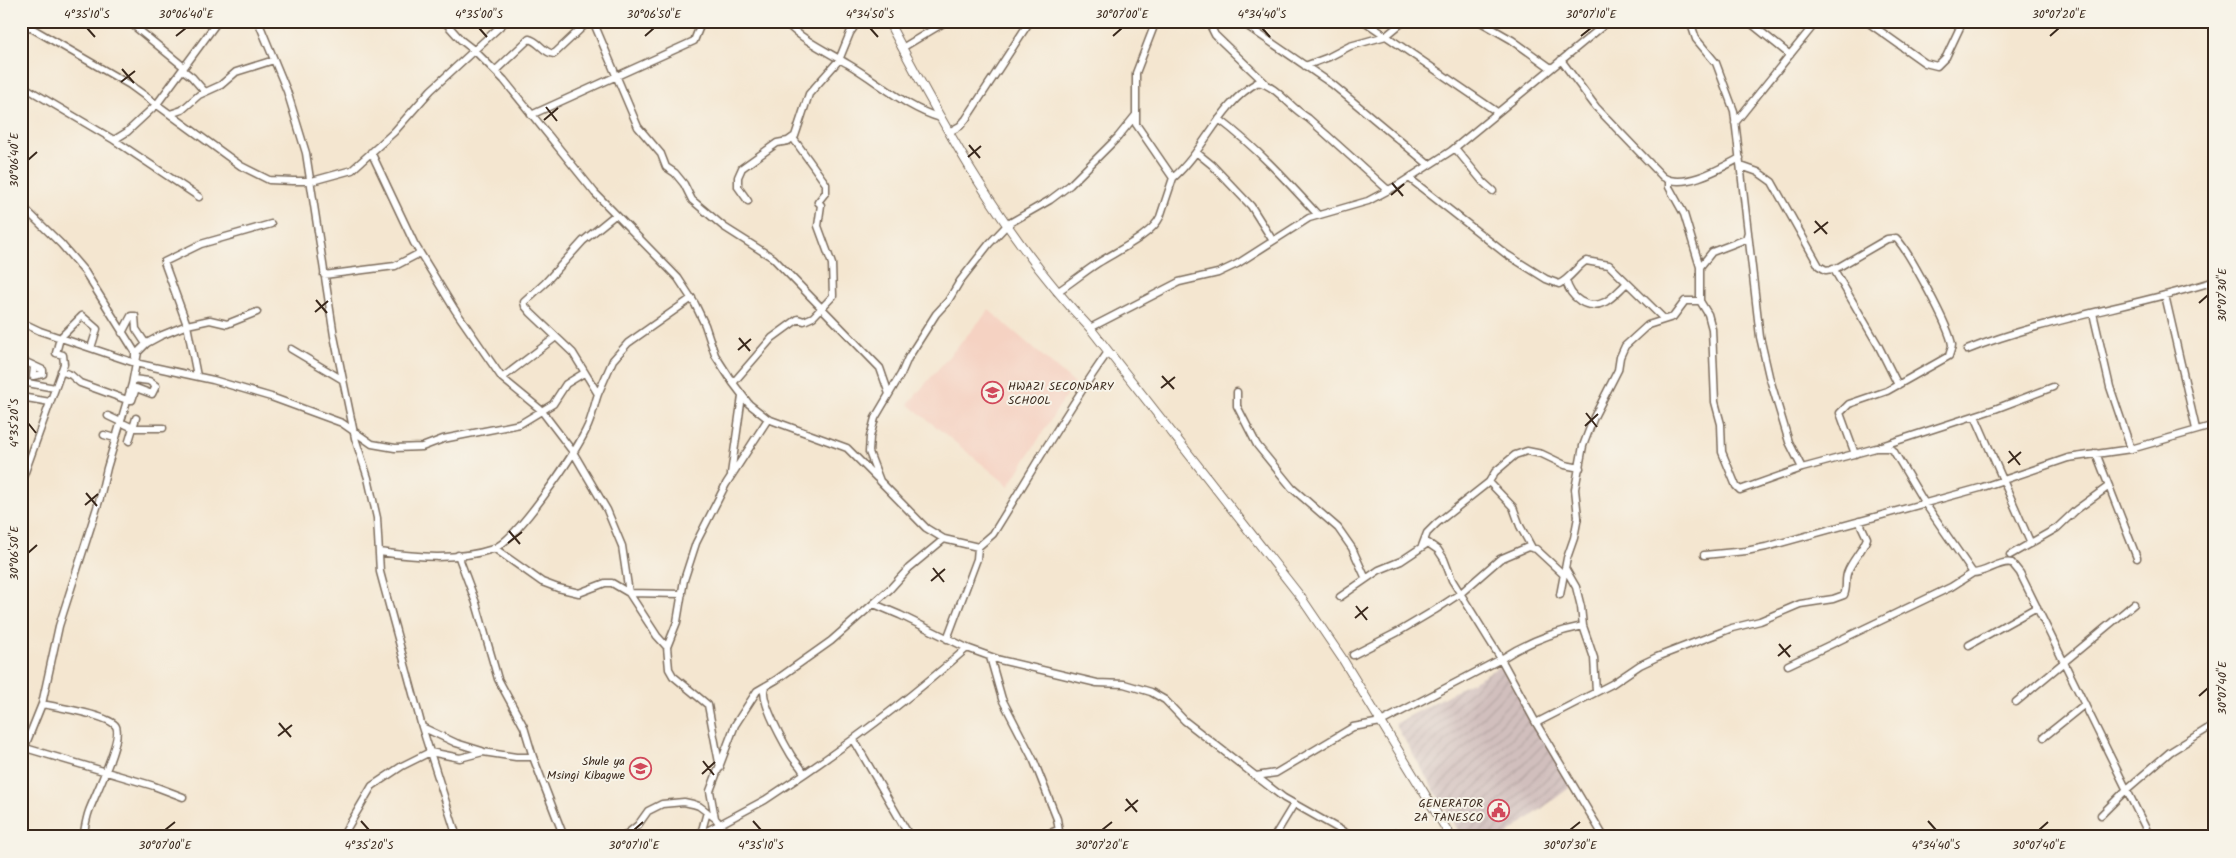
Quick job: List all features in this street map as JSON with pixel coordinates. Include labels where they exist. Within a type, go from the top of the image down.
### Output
[{"type":"street","points":[[128,21],[184,68],[205,92]]},
{"type":"street","points":[[258,21],[298,125],[312,181],[324,275],[343,380],[354,433],[377,518],[380,572],[422,727],[457,837]]},
{"type":"street","points":[[444,21],[460,40],[475,51],[495,71],[616,215],[678,278],[692,298],[705,325],[715,355],[742,396],[768,419],[846,448],[926,528],[944,539],[978,547]]},
{"type":"street","points":[[21,22],[158,104],[230,160],[248,170],[269,180],[312,181],[352,170],[394,132],[431,90],[506,21]]},
{"type":"street","points":[[495,71],[530,39],[536,41],[548,53],[554,54],[589,21]]},
{"type":"street","points":[[593,21],[642,134],[661,154],[666,167],[675,173],[684,184],[692,200],[724,227],[773,258],[880,368],[889,394]]},
{"type":"street","points":[[531,116],[694,41],[702,21]]},
{"type":"street","points":[[784,21],[792,29],[890,93],[927,114],[940,118]]},
{"type":"street","points":[[793,138],[809,94],[839,60],[850,33],[858,21]]},
{"type":"street","points":[[888,21],[940,118],[974,175],[1057,292],[1090,328],[1300,596],[1381,722],[1447,835]]},
{"type":"street","points":[[902,48],[947,21]]},
{"type":"street","points":[[949,132],[966,119],[1030,21]]},
{"type":"street","points":[[1156,21],[1136,73],[1136,124],[1173,178]]},
{"type":"street","points":[[1240,21],[1338,89],[1429,165]]},
{"type":"street","points":[[1364,21],[1497,112]]},
{"type":"street","points":[[1305,66],[1330,57],[1350,46],[1386,36],[1404,21]]},
{"type":"street","points":[[1479,21],[1512,40],[1551,68]]},
{"type":"street","points":[[1090,328],[1179,282],[1218,273],[1237,264],[1308,218],[1368,200],[1409,178],[1454,148],[1609,21]]},
{"type":"street","points":[[1690,21],[1696,39],[1716,63],[1734,111],[1760,337],[1769,376],[1789,442],[1802,468]]},
{"type":"street","points":[[1748,21],[1790,55]]},
{"type":"street","points":[[1735,123],[1817,21]]},
{"type":"street","points":[[1866,21],[1925,63],[1937,66],[1946,57],[1963,21]]},
{"type":"street","points":[[114,140],[158,104],[214,22]]},
{"type":"street","points":[[1210,24],[1215,36],[1388,190]]},
{"type":"street","points":[[170,114],[182,110],[205,92],[221,85],[236,72],[274,60]]},
{"type":"street","points":[[1561,60],[1596,107],[1669,181],[1680,182],[1710,173],[1740,158]]},
{"type":"street","points":[[1057,292],[1157,224],[1173,178],[1196,152],[1234,99],[1258,82],[1266,83]]},
{"type":"street","points":[[21,85],[114,140],[199,197]]},
{"type":"street","points":[[880,481],[869,452],[870,437],[875,418],[901,374],[908,358],[936,314],[948,301],[960,281],[989,244],[1008,224],[1066,189],[1118,137],[1136,116]]},
{"type":"street","points":[[1219,119],[1237,133],[1293,186],[1318,215]]},
{"type":"street","points":[[748,201],[738,187],[738,176],[742,168],[777,143],[793,138]]},
{"type":"street","points":[[732,383],[772,338],[798,318],[804,321],[813,317],[833,296],[832,264],[818,226],[821,205],[818,202],[826,192],[826,184],[793,138]]},
{"type":"street","points":[[1454,148],[1493,191]]},
{"type":"street","points":[[371,152],[420,253],[455,310],[502,378],[541,410],[573,452],[607,510],[622,546],[629,594]]},
{"type":"street","points":[[1196,152],[1212,165],[1251,206],[1272,241]]},
{"type":"street","points":[[1741,166],[1758,172],[1772,182],[1819,266],[1826,270],[1887,239],[1896,238],[1902,244],[1914,265],[1943,322],[1952,346],[1949,356],[1887,391],[1849,404],[1840,413],[1855,454]]},
{"type":"street","points":[[1409,178],[1513,259],[1552,282],[1559,284],[1566,280],[1579,265],[1586,261],[1609,266],[1664,319]]},
{"type":"street","points":[[1669,181],[1668,187],[1684,214],[1700,267],[1700,301],[1708,314],[1712,329],[1714,402],[1721,424],[1722,452],[1736,486],[1740,490],[1802,468],[1876,448],[1975,416],[2053,387]]},
{"type":"street","points":[[21,206],[61,244],[85,272],[135,352],[133,379],[115,438],[100,498],[59,626],[42,704],[23,747],[21,756]]},
{"type":"street","points":[[598,394],[573,353],[531,313],[524,302],[545,283],[583,241],[616,215]]},
{"type":"street","points":[[197,376],[187,325],[164,262],[201,244],[271,224]]},
{"type":"street","points":[[1700,267],[1712,252],[1746,239],[1748,231]]},
{"type":"street","points":[[324,275],[395,266],[420,253]]},
{"type":"street","points":[[1833,268],[1878,345],[1898,385]]},
{"type":"street","points":[[1566,280],[1573,296],[1582,303],[1593,304],[1605,302],[1627,283]]},
{"type":"street","points":[[1967,350],[2012,333],[2164,296],[2215,281]]},
{"type":"street","points":[[2164,296],[2196,429]]},
{"type":"street","points":[[379,552],[413,557],[458,555],[494,548],[519,529],[573,452],[587,428],[598,394],[613,360],[628,343],[692,298]]},
{"type":"street","points":[[1560,595],[1578,517],[1575,489],[1583,446],[1594,417],[1618,370],[1620,357],[1625,346],[1648,324],[1673,317],[1686,301],[1700,301]]},
{"type":"street","points":[[135,363],[138,352],[146,344],[160,336],[187,325],[210,320],[227,324],[257,312]]},
{"type":"street","points":[[2093,313],[2110,388],[2131,448]]},
{"type":"street","points":[[21,483],[64,364],[63,355],[56,352],[60,338],[82,316],[97,329],[91,348]]},
{"type":"street","points":[[122,333],[131,316],[135,316],[136,330],[146,344]]},
{"type":"street","points":[[21,322],[60,338],[135,363],[197,376],[292,405],[342,423],[366,442],[395,448],[422,447],[443,438],[520,424],[553,404],[566,384],[584,372]]},
{"type":"street","points":[[502,378],[556,337]]},
{"type":"street","points":[[291,349],[343,380]]},
{"type":"street","points":[[947,639],[977,559],[978,547],[993,534],[1084,385],[1108,352]]},
{"type":"street","points":[[34,367],[28,363],[24,364],[22,383],[55,388]]},
{"type":"street","points":[[61,371],[71,375],[80,382],[127,400],[132,400],[136,388],[152,394],[156,386],[149,381],[133,379]]},
{"type":"street","points":[[1237,392],[1237,406],[1257,445],[1292,488],[1338,528],[1352,548],[1366,579]]},
{"type":"street","points":[[731,476],[742,396]]},
{"type":"street","points":[[21,397],[50,402]]},
{"type":"street","points":[[108,416],[133,428],[163,428]]},
{"type":"street","points":[[1975,416],[2030,544]]},
{"type":"street","points":[[129,441],[136,418]]},
{"type":"street","points":[[720,768],[716,738],[708,704],[673,676],[669,669],[667,646],[677,622],[684,580],[696,543],[731,476],[768,419]]},
{"type":"street","points":[[1704,555],[1746,551],[1859,522],[1924,502],[2004,481],[2068,458],[2131,448],[2215,425]]},
{"type":"street","points":[[104,435],[115,438]]},
{"type":"street","points":[[1876,448],[1893,450],[1924,502],[1973,573]]},
{"type":"street","points":[[1422,546],[1427,533],[1436,523],[1489,482],[1495,472],[1515,455],[1527,451],[1542,454],[1565,465],[1580,468]]},
{"type":"street","points":[[2096,453],[2137,558]]},
{"type":"street","points":[[1489,482],[1513,507],[1520,526],[1532,548]]},
{"type":"street","points":[[2010,555],[2057,528],[2076,510],[2109,486]]},
{"type":"street","points":[[1536,723],[1596,692],[1640,665],[1657,657],[1732,628],[1760,621],[1800,604],[1834,599],[1844,595],[1847,587],[1846,574],[1867,538],[1859,522]]},
{"type":"street","points":[[715,818],[710,791],[713,780],[720,768],[735,725],[757,691],[831,641],[874,604],[909,568],[944,539]]},
{"type":"street","points":[[1340,597],[1366,579],[1401,561],[1428,543],[1438,550],[1444,559],[1452,580],[1501,659],[1536,723],[1604,837]]},
{"type":"street","points":[[1353,655],[1398,632],[1461,593],[1500,559],[1528,547],[1536,549],[1564,571],[1578,594],[1583,626],[1594,658],[1596,692]]},
{"type":"street","points":[[494,548],[542,582],[558,588],[579,593],[605,583],[612,583],[629,594],[657,636],[667,646]]},
{"type":"street","points":[[458,555],[476,603],[498,679],[524,727],[533,757],[564,837]]},
{"type":"street","points":[[1788,665],[1951,587],[1973,573],[1984,571],[2006,562],[2012,563],[2020,572],[2150,837]]},
{"type":"street","points":[[629,594],[682,594]]},
{"type":"street","points":[[874,604],[900,614],[947,639],[990,657],[1097,683],[1124,684],[1151,692],[1165,700],[1185,721],[1294,804],[1353,837]]},
{"type":"street","points":[[2016,702],[2134,604]]},
{"type":"street","points":[[1969,645],[2036,607]]},
{"type":"street","points":[[1256,776],[1276,773],[1353,728],[1381,722],[1530,642],[1565,629],[1583,626]]},
{"type":"street","points":[[699,836],[765,800],[854,740],[928,683],[968,648]]},
{"type":"street","points":[[990,657],[1002,699],[1034,761],[1057,820],[1059,833],[1039,837]]},
{"type":"street","points":[[765,687],[763,698],[790,755],[804,774]]},
{"type":"street","points":[[42,704],[96,716],[115,724],[118,728],[118,736],[106,772],[89,811],[83,837]]},
{"type":"street","points":[[2044,738],[2085,704]]},
{"type":"street","points":[[2101,815],[2127,789],[2170,752],[2215,724]]},
{"type":"street","points":[[422,727],[483,752],[516,757],[533,757]]},
{"type":"street","points":[[854,740],[910,837]]},
{"type":"street","points":[[23,747],[154,786],[183,797]]},
{"type":"street","points":[[342,837],[372,786],[402,766],[430,752],[460,758],[483,752]]},
{"type":"street","points":[[623,837],[638,825],[648,811],[662,804],[684,802],[699,806],[708,812],[730,837]]},
{"type":"street","points":[[1274,837],[1294,804]]},
{"type":"street","points":[[699,836],[708,812]]},
{"type":"street","points":[[1384,837],[1391,833],[1400,833],[1407,837]]},
{"type":"shaded area","name":"HWAZI SECONDARY SCHOOL","points":[[989,310],[1074,383],[1009,486],[908,404]]},
{"type":"shaded area","points":[[1501,666],[1573,785],[1504,837],[1462,837],[1395,724]]},
{"type":"place","name":"HWAZI SECONDARY SCHOOL","points":[[992,393]]},
{"type":"place","name":"Shule ya Msingi Kibagwe","points":[[641,768]]},
{"type":"place","name":"GENERATOR ZA TANESCO","points":[[1499,810]]}]
